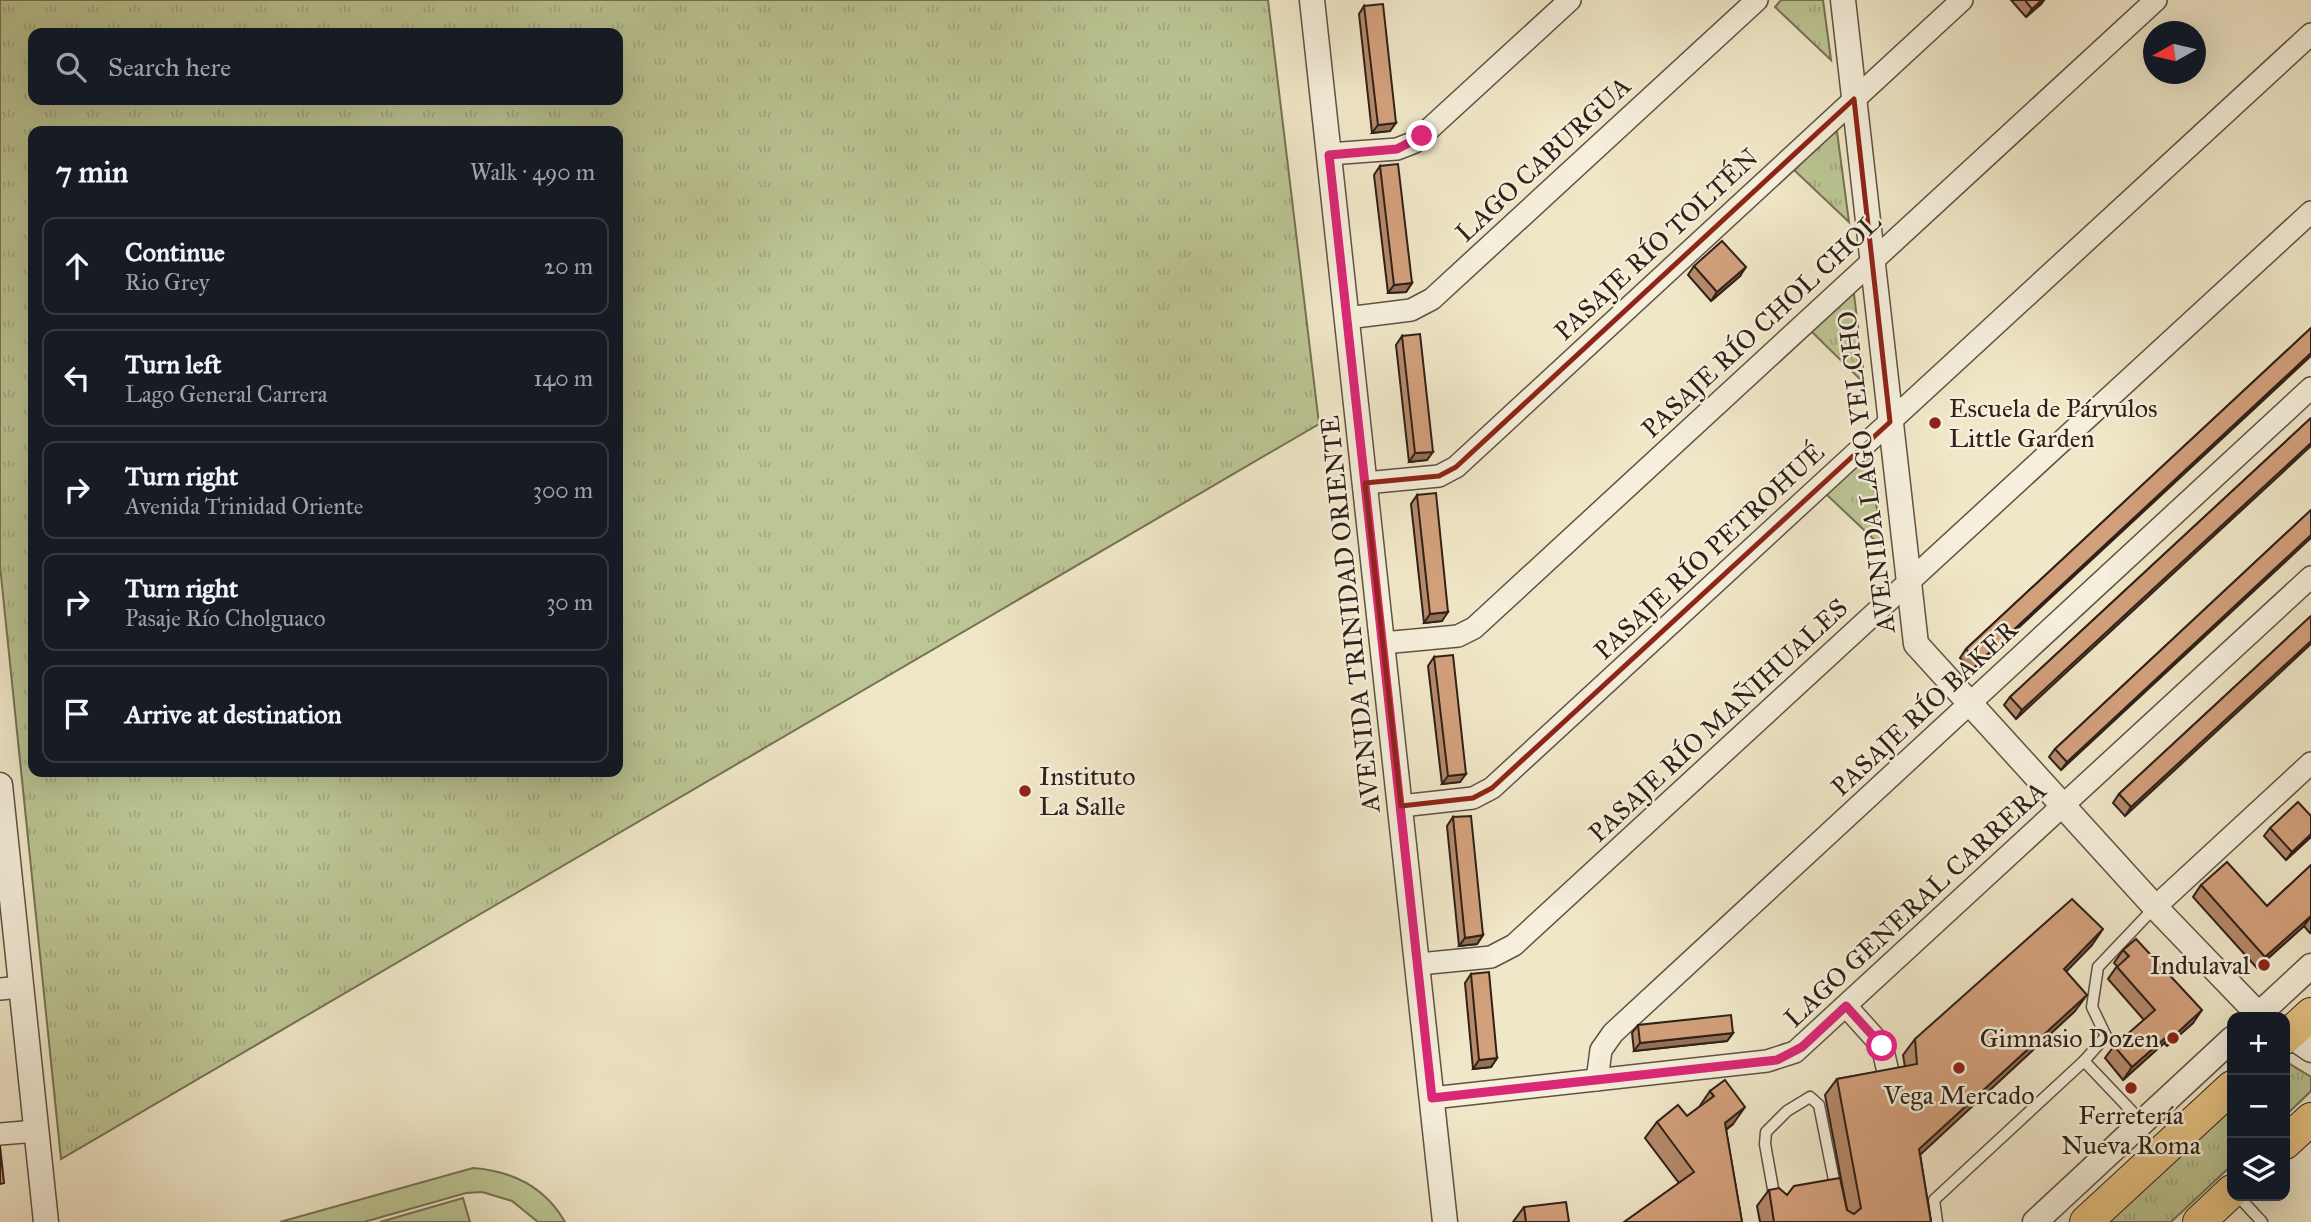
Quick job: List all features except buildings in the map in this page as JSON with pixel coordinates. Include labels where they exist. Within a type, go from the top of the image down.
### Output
[{"type":"main road","points":[[2086,1222],[2227,1092]]},
{"type":"main road","points":[[2290,1138],[2311,1119]]},
{"type":"main road","points":[[2199,1222],[2243,1202]]},
{"type":"street","name":"AVENIDA TRINIDAD ORIENTE","points":[[1312,0],[1445,1222]]},
{"type":"street","points":[[1329,155],[1397,149],[1415,142],[1570,0]]},
{"type":"street","name":"LAGO CABURGUA","points":[[1347,318],[1411,310],[1432,299],[1756,0]]},
{"type":"street","name":"AVENIDA LAGO YELCHO","points":[[1843,0],[1907,584],[1916,644],[2253,1012]]},
{"type":"street","name":"PASAJE RÍO TOLTÉN","points":[[1366,483],[1439,476],[1456,467],[1962,0]]},
{"type":"street","name":"PASAJE RÍO CHOL CHOL","points":[[1383,643],[1458,636],[1474,628],[2156,0]]},
{"type":"street","name":"PASAJE RÍO PETROHUÉ","points":[[1401,806],[1473,798],[1492,788],[2311,34]]},
{"type":"street","name":"PASAJE RÍO MAÑIHUALES","points":[[1419,964],[1491,957],[1514,945],[2311,212]]},
{"type":"street","name":"PASAJE RÍO BAKER","points":[[1597,1080],[1598,1060],[1606,1041],[1613,1033],[2311,388]]},
{"type":"street","name":"LAGO GENERAL CARRERA","points":[[1432,1098],[1777,1060],[1802,1047],[2311,577]]},
{"type":"street","points":[[2155,907],[2311,763]]},
{"type":"street","points":[[0,785],[10,988],[36,1130],[46,1222]]},
{"type":"street","points":[[2263,1012],[2311,966]]},
{"type":"street","points":[[1846,1006],[1882,1046],[1888,1072]]},
{"type":"street","points":[[2035,1222],[2227,1044]]},
{"type":"street","points":[[0,1134],[36,1130]]},
{"type":"lane","points":[[1937,1222],[1934,1200],[2084,1061],[2106,1036],[2092,1007],[2098,967],[2155,907]]},
{"type":"lane","points":[[2084,1061],[2142,1122]]},
{"type":"lane","points":[[1775,1203],[1765,1144],[1766,1132],[1787,1111],[1810,1097],[1819,1105],[1838,1199]]},
{"type":"lane","points":[[2243,1202],[2262,1222]]},
{"type":"highlighted area","points":[[1854,99],[1890,422],[1492,788],[1473,798],[1401,806],[1365,483],[1439,476],[1456,467]]},
{"type":"green space","points":[[0,0],[1268,0],[1319,424],[61,1159],[0,566]]},
{"type":"green space","points":[[1781,0],[1823,0],[1831,60],[1775,7]]},
{"type":"green space","points":[[1836,124],[1849,222],[1793,169]]},
{"type":"green space","points":[[1853,286],[1865,384],[1810,330]]},
{"type":"green space","points":[[1869,449],[1882,547],[1826,494]]},
{"type":"green space","points":[[2290,1064],[2311,1077],[2311,1091],[2290,1111]]},
{"type":"green space","points":[[2227,1107],[2227,1170],[2171,1222],[2104,1222]]},
{"type":"green space","points":[[473,1168],[501,1173],[526,1183],[548,1199],[565,1222],[538,1222],[512,1201],[482,1192],[466,1193],[364,1222],[280,1222]]},
{"type":"green space","points":[[463,1198],[470,1222],[380,1222]]},
{"type":"place","name":"Escuela de Párvulos Little Garden","points":[[1935,423]]},
{"type":"place","name":"Instituto La Salle","points":[[1025,791]]},
{"type":"place","name":"Indulaval","points":[[2264,965]]},
{"type":"place","name":"Gimnasio Dozen","points":[[2173,1038]]},
{"type":"place","name":"Vega Mercado","points":[[1959,1068]]},
{"type":"place","name":"Ferretería Nueva Roma","points":[[2131,1088]]},
{"type":"route","points":[[1422,136],[1397,149],[1329,155],[1432,1098],[1777,1060],[1802,1047],[1846,1006],[1882,1046]]}]
